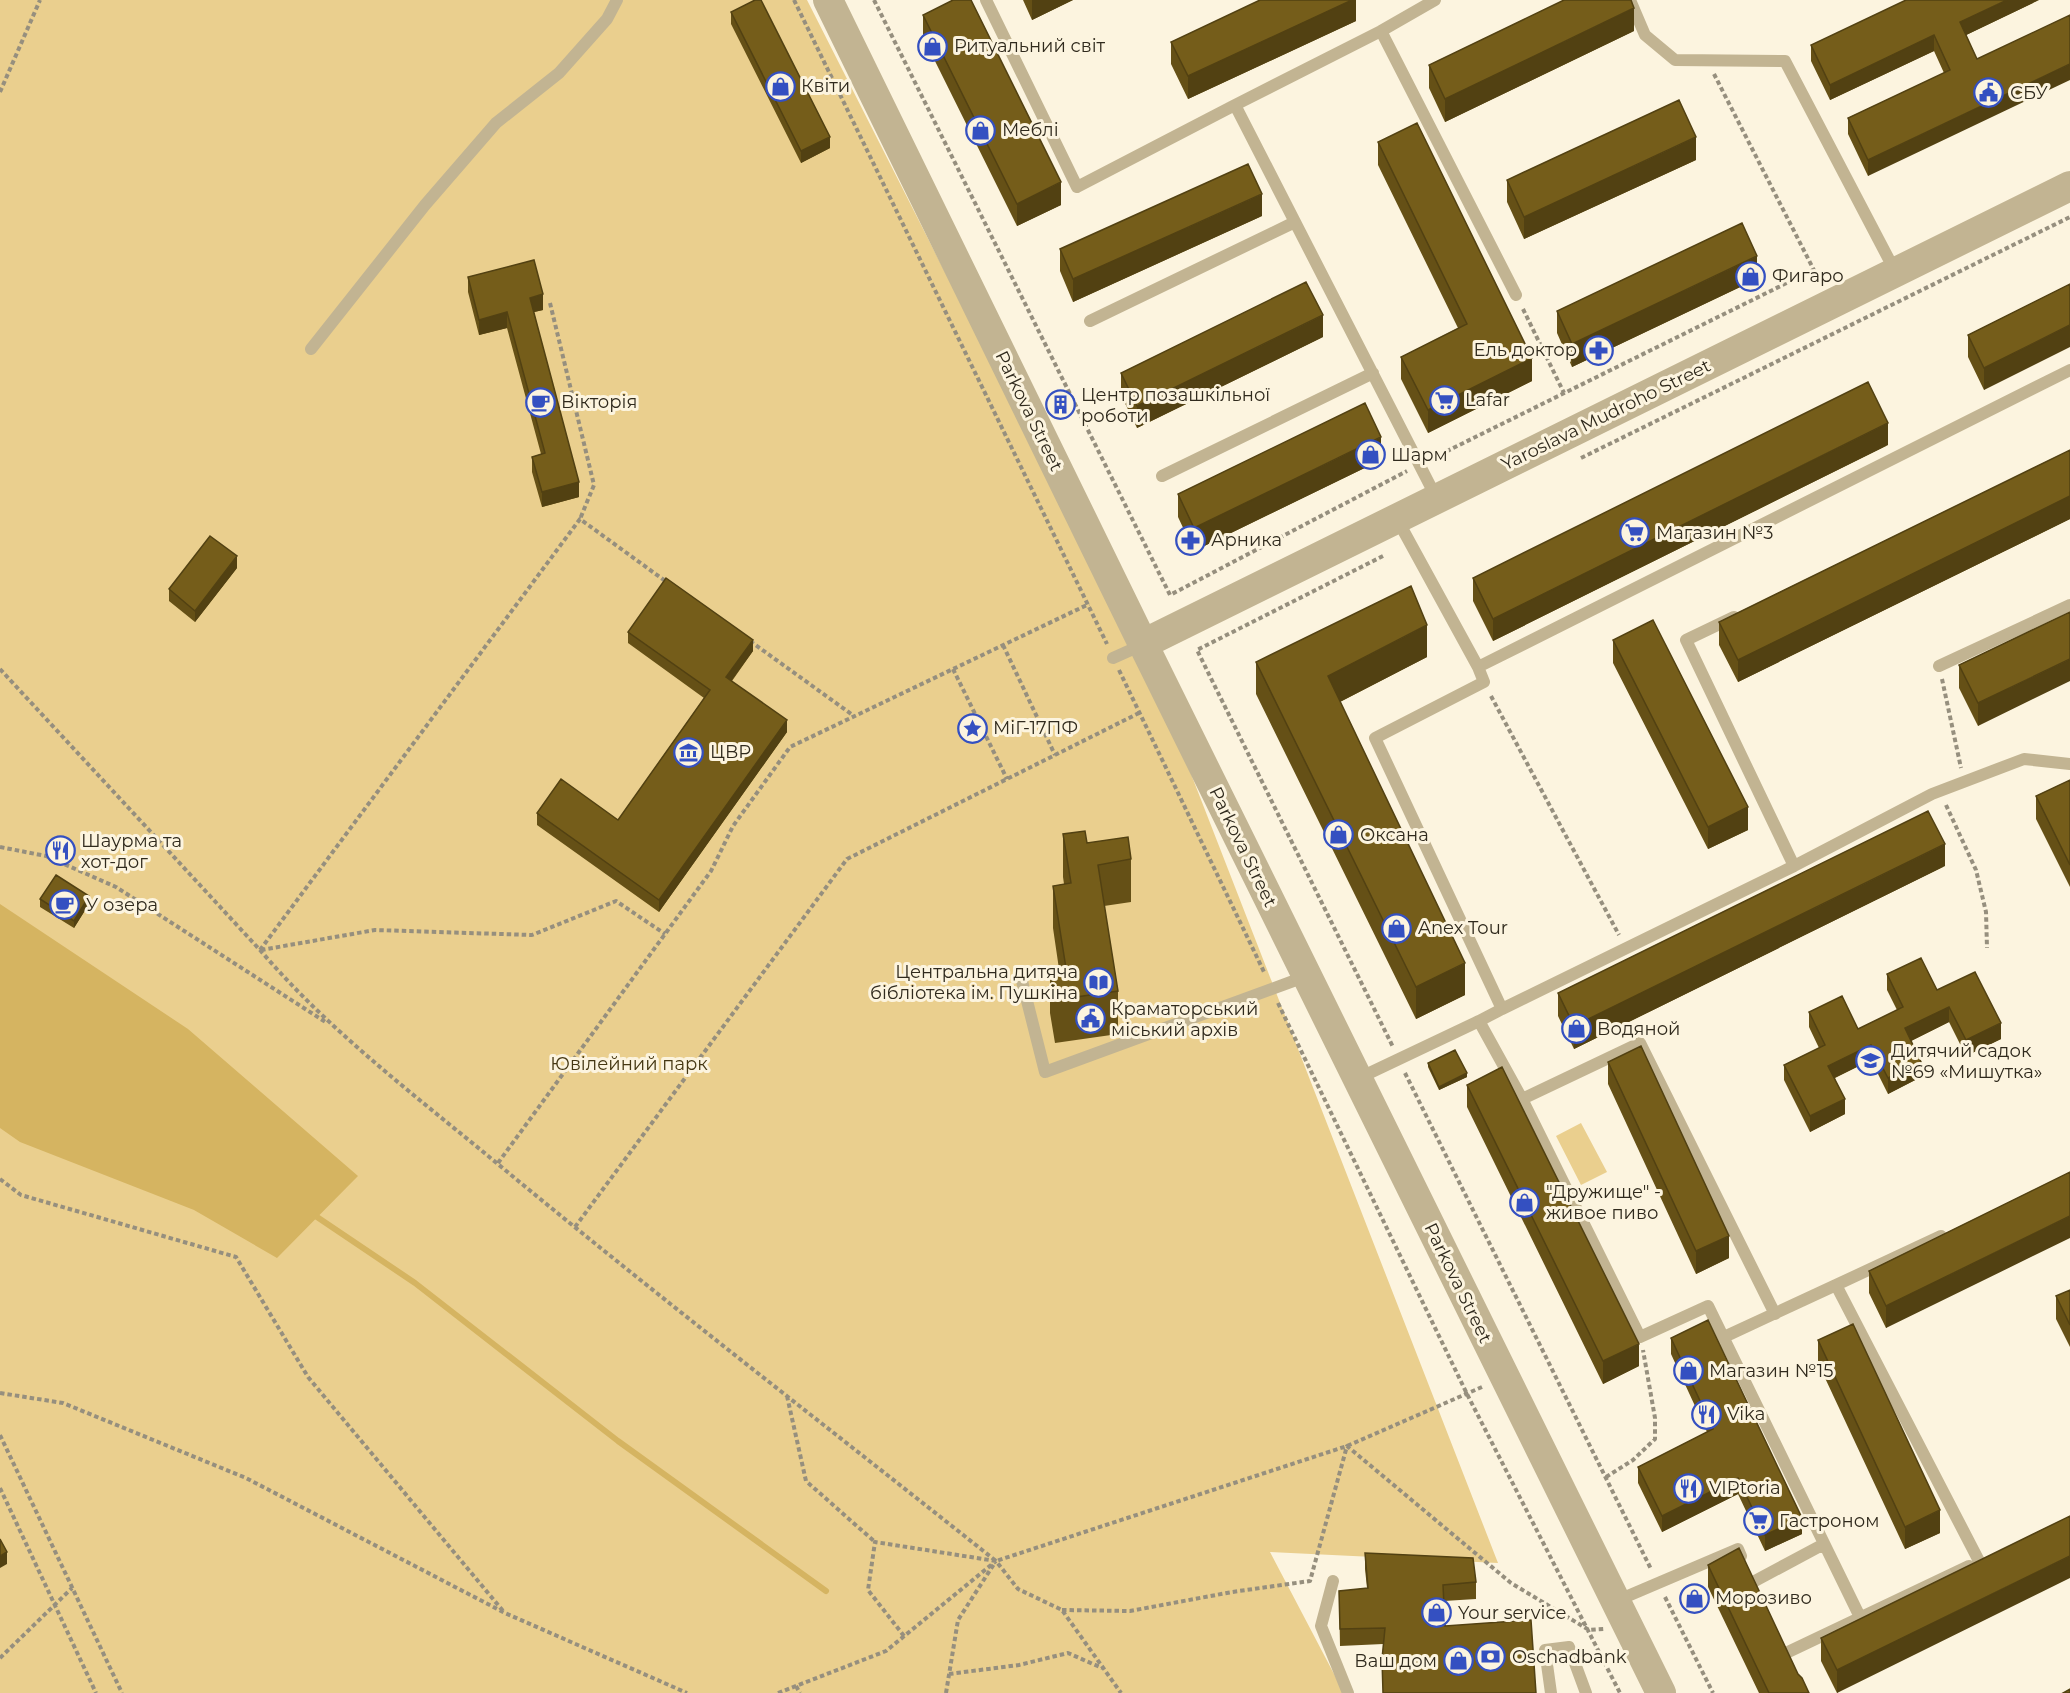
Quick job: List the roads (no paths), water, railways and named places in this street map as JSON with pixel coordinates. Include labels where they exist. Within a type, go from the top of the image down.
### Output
[{"type":"street","name":"Parkova Street","points":[[828,0],[1661,1693]]},
{"type":"street","name":"Yaroslava Mudroho Street","points":[[1143,644],[1403,531],[1437,498],[2070,186]]},
{"type":"lane","points":[[311,349],[425,206],[496,123],[559,73],[607,20],[617,0]]},
{"type":"lane","points":[[986,0],[1077,187],[1382,31],[1435,0]]},
{"type":"lane","points":[[1630,0],[1645,35],[1675,60],[1785,61],[1895,271]]},
{"type":"lane","points":[[1382,31],[1516,295]]},
{"type":"lane","points":[[1235,105],[1437,498]]},
{"type":"lane","points":[[1090,321],[1295,222]]},
{"type":"lane","points":[[1162,476],[1373,373]]},
{"type":"lane","points":[[1478,667],[2068,376]]},
{"type":"lane","points":[[1403,531],[1478,667],[1484,682],[1375,738],[1502,1009]]},
{"type":"lane","points":[[1939,666],[2070,605]]},
{"type":"lane","points":[[1750,609],[1686,640],[1794,866]]},
{"type":"lane","points":[[1113,658],[1143,644]]},
{"type":"lane","points":[[1358,1079],[1627,949],[1939,791],[2024,759],[2070,764]]},
{"type":"lane","points":[[1022,981],[1045,1072],[1307,976]]},
{"type":"lane","points":[[1479,1021],[1522,1099],[1640,1337],[1708,1306],[1860,1617]]},
{"type":"lane","points":[[1522,1099],[1640,1043],[1775,1314]]},
{"type":"lane","points":[[1724,1337],[1953,1230]]},
{"type":"lane","points":[[1786,1653],[1984,1559],[1836,1285]]},
{"type":"lane","points":[[1616,1601],[1738,1550],[1755,1587],[1824,1544]]},
{"type":"lane","points":[[1333,1581],[1321,1626],[1348,1693]]},
{"type":"lane","points":[[1551,1693],[1545,1650],[1569,1647],[1586,1693]]},
{"type":"waterway","points":[[317,1217],[415,1283],[618,1441],[826,1591]]},
{"type":"place","name":"Ритуальний світ","points":[[933,46]]},
{"type":"place","name":"Квіти","points":[[780,86]]},
{"type":"place","name":"СБУ","points":[[1989,93]]},
{"type":"place","name":"Меблі","points":[[981,130]]},
{"type":"place","name":"Фигаро","points":[[1751,276]]},
{"type":"place","name":"Ель доктор","points":[[1598,350]]},
{"type":"place","name":"Lafar","points":[[1444,400]]},
{"type":"place","name":"Вікторія","points":[[540,402]]},
{"type":"place","name":"Центр позашкільної роботи","points":[[1060,405]]},
{"type":"place","name":"Шарм","points":[[1370,455]]},
{"type":"place","name":"Магазин №3","points":[[1635,533]]},
{"type":"place","name":"Арника","points":[[1190,540]]},
{"type":"place","name":"МіГ-17ПФ","points":[[972,728]]},
{"type":"place","name":"ЦВР","points":[[689,752]]},
{"type":"place","name":"Оксана","points":[[1339,835]]},
{"type":"place","name":"Шаурма та хот-дог","points":[[60,851]]},
{"type":"place","name":"У озера","points":[[65,905]]},
{"type":"place","name":"Anex Tour","points":[[1397,928]]},
{"type":"place","name":"Центральна дитяча бібліотека ім. Пушкіна","points":[[1099,982]]},
{"type":"place","name":"Краматорський міський архів","points":[[1090,1019]]},
{"type":"place","name":"Водяной","points":[[1576,1029]]},
{"type":"place","name":"Дитячий садок №69 «Мишутка»","points":[[1870,1061]]},
{"type":"place","name":"\"Дружище\" - живое пиво","points":[[1525,1202]]},
{"type":"place","name":"Магазин №15","points":[[1688,1371]]},
{"type":"place","name":"Vika","points":[[1706,1414]]},
{"type":"place","name":"VIPtoria","points":[[1688,1488]]},
{"type":"place","name":"Гастроном","points":[[1758,1521]]},
{"type":"place","name":"Морозиво","points":[[1694,1598]]},
{"type":"place","name":"Your service","points":[[1437,1613]]},
{"type":"place","name":"Oschadbank","points":[[1491,1657]]},
{"type":"place","name":"Ваш дом","points":[[1458,1661]]},
{"type":"park label","name":"Ювілейний парк","points":[[629,1064]]}]
